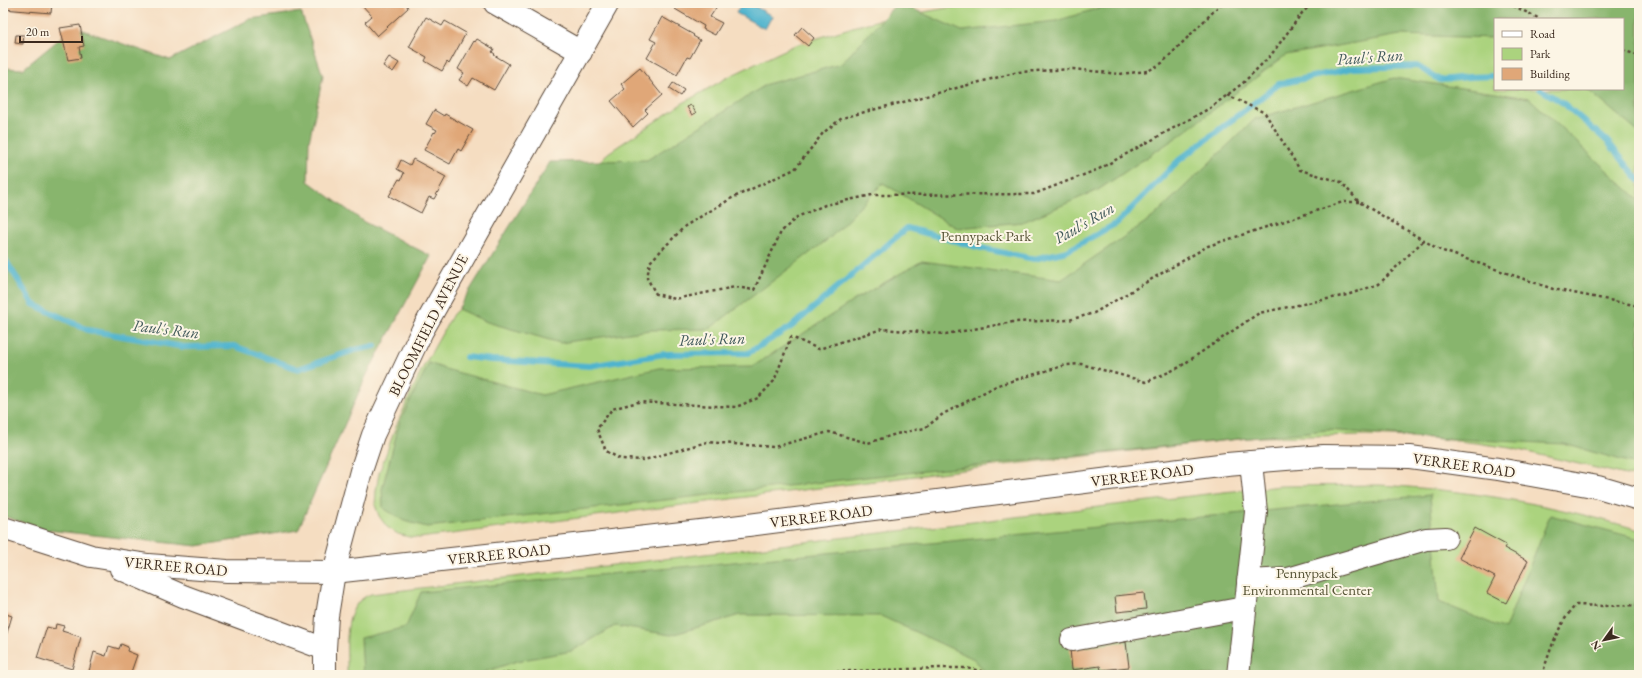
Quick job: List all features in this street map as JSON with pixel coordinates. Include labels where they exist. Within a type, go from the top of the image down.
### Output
[{"type":"main road","points":[[495,3],[581,52]]},
{"type":"main road","name":"BLOOMFIELD AVENUE","points":[[325,675],[324,649],[327,616],[334,572],[361,471],[373,436],[422,331],[608,3]]},
{"type":"main road","name":"VERREE ROAD","points":[[3,528],[91,556],[148,565],[281,572],[334,572],[709,530],[1251,462],[1323,456],[1410,457],[1498,469],[1598,487],[1639,499]]},
{"type":"main road","points":[[1238,675],[1244,608],[1256,512],[1251,462]]},
{"type":"main road","points":[[1248,581],[1288,579],[1426,539],[1446,538]]},
{"type":"main road","points":[[91,556],[183,596],[324,649]]},
{"type":"main road","points":[[1072,640],[1244,608]]},
{"type":"path","points":[[1222,3],[1162,63],[1148,71],[1119,74],[1073,69],[1018,72],[842,118],[823,133],[795,169],[732,198],[684,226],[650,262],[647,278],[656,294],[675,299],[735,287],[754,290],[781,232],[797,218],[825,205],[872,195],[1034,194],[1099,169],[1210,108],[1227,95],[1271,55],[1302,13],[1313,3]]},
{"type":"path","points":[[1508,3],[1538,18]]},
{"type":"path","points":[[1624,50],[1639,56]]},
{"type":"path","points":[[1227,95],[1265,113],[1300,170],[1341,182],[1359,202],[1440,250],[1553,289],[1639,306]]},
{"type":"path","points":[[1359,202],[1344,202],[1208,246],[1094,313],[1069,320],[1013,322],[946,334],[882,329],[819,349],[791,337],[774,381],[758,398],[736,407],[638,402],[612,409],[597,429],[606,451],[620,459],[644,460],[707,442],[774,447],[829,432],[868,443],[896,434],[925,428],[943,414],[998,386],[1066,365],[1081,364],[1146,382],[1178,368],[1259,313],[1347,295],[1379,284],[1424,240]]},
{"type":"path","points":[[1542,675],[1559,629],[1568,614],[1576,605],[1603,606],[1639,604]]},
{"type":"path","points":[[740,675],[940,668],[966,668],[981,671],[984,675]]},
{"type":"path","points":[[496,675],[512,672],[527,675]]},
{"type":"green space","points":[[897,3],[962,31],[1056,21],[1116,3],[1639,3],[1639,133],[1588,90],[1624,90],[1624,18],[1494,18],[1494,38],[1400,35],[1286,55],[1180,135],[1098,190],[1023,222],[957,228],[883,183],[831,237],[709,329],[650,330],[560,343],[487,322],[458,309],[550,162],[647,160],[767,84],[841,64]]},
{"type":"green space","name":"Pennypack Park","points":[[988,3],[1639,3],[1639,478],[1510,448],[1431,438],[1366,435],[1258,437],[995,466],[419,538],[398,534],[387,527],[379,516],[375,505],[379,473],[397,424],[421,371],[453,314],[494,277],[554,205],[608,153],[683,103],[730,76],[793,46],[883,19],[953,7]]},
{"type":"green space","points":[[301,12],[323,76],[309,142],[308,181],[364,222],[431,256],[366,376],[298,530],[197,546],[46,530],[3,516],[3,68],[23,69],[74,27],[170,60],[250,19]]},
{"type":"green space","points":[[1394,78],[1529,98],[1639,200],[1639,465],[1564,444],[1434,438],[1327,430],[867,477],[427,527],[404,521],[383,508],[382,489],[400,421],[429,363],[445,369],[542,395],[659,368],[752,367],[856,299],[922,261],[1061,280],[1153,217],[1255,119]]},
{"type":"green space","name":"Pennypack Environmental Center","points":[[1379,485],[1445,490],[1510,500],[1574,513],[1639,530],[1639,675],[347,675],[347,641],[350,618],[354,608],[361,600],[371,594],[1224,492],[1281,486]]},
{"type":"green space","name":"Pennypack Environmental Center","points":[[1430,495],[1439,602],[1505,629],[1550,515],[1639,539],[1639,675],[988,675],[974,659],[881,616],[740,615],[671,635],[615,626],[572,651],[517,661],[476,675],[363,675],[361,638],[406,627],[421,592]]},
{"type":"water","points":[[742,3],[749,3],[772,16],[765,29],[736,13]]},
{"type":"building","points":[[3,3],[52,3],[51,13],[3,9]]},
{"type":"building","points":[[360,3],[408,3],[408,8],[377,36],[365,22],[372,16]]},
{"type":"building","points":[[679,3],[713,3],[712,5],[716,8],[710,17],[722,23],[715,35],[703,29],[704,26],[675,9]]},
{"type":"building","points":[[426,17],[442,26],[445,21],[466,33],[449,64],[447,62],[442,71],[425,61],[427,57],[409,47]]},
{"type":"building","points":[[662,17],[700,40],[690,58],[687,57],[677,75],[647,58],[656,42],[650,39]]},
{"type":"building","points":[[80,25],[84,46],[79,47],[81,58],[68,60],[60,28]]},
{"type":"building","points":[[802,27],[814,38],[808,46],[795,35]]},
{"type":"building","points":[[16,35],[24,35],[23,44],[15,43]]},
{"type":"building","points":[[477,39],[494,49],[492,52],[495,54],[494,55],[509,64],[494,90],[473,78],[468,86],[459,80],[464,73],[458,69],[474,41],[475,42]]},
{"type":"building","points":[[389,57],[399,63],[393,72],[383,66]]},
{"type":"building","points":[[640,68],[662,95],[645,110],[648,113],[633,127],[611,101],[625,89],[621,84]]},
{"type":"building","points":[[673,83],[684,90],[680,96],[669,89]]},
{"type":"building","points":[[691,105],[696,113],[692,115],[687,107]]},
{"type":"building","points":[[434,110],[444,116],[445,114],[473,130],[461,151],[458,149],[450,164],[424,150],[434,132],[435,133],[437,130],[426,124]]},
{"type":"building","points":[[413,159],[446,177],[434,199],[429,197],[421,213],[389,196],[399,179],[401,180],[404,173],[397,169],[401,160],[410,165]]},
{"type":"building","points":[[1475,528],[1506,545],[1504,548],[1528,561],[1506,603],[1487,593],[1495,577],[1459,558]]},
{"type":"building","points":[[1144,593],[1146,609],[1117,612],[1115,596]]},
{"type":"building","points":[[3,613],[12,616],[3,646]]},
{"type":"building","points":[[56,624],[64,626],[62,631],[81,637],[72,669],[37,658],[47,627],[55,629]]},
{"type":"building","points":[[1126,642],[1129,667],[1101,670],[1100,666],[1072,670],[1070,649]]},
{"type":"building","points":[[121,644],[128,647],[127,651],[137,655],[130,675],[88,675],[94,652],[106,656],[109,646],[119,649]]},
{"type":"waterway","name":"Paul's Run","points":[[466,357],[589,366],[665,354],[748,353],[791,327],[907,228],[981,248],[1034,259],[1067,251],[1117,223],[1178,161],[1279,84],[1353,68],[1417,66],[1440,80],[1494,76]]},
{"type":"waterway","name":"Paul's Run","points":[[1542,90],[1563,103],[1607,141],[1639,180]]},
{"type":"waterway","name":"Paul's Run","points":[[3,256],[33,304],[88,330],[184,347],[234,346],[298,369],[355,350],[375,346]]}]
